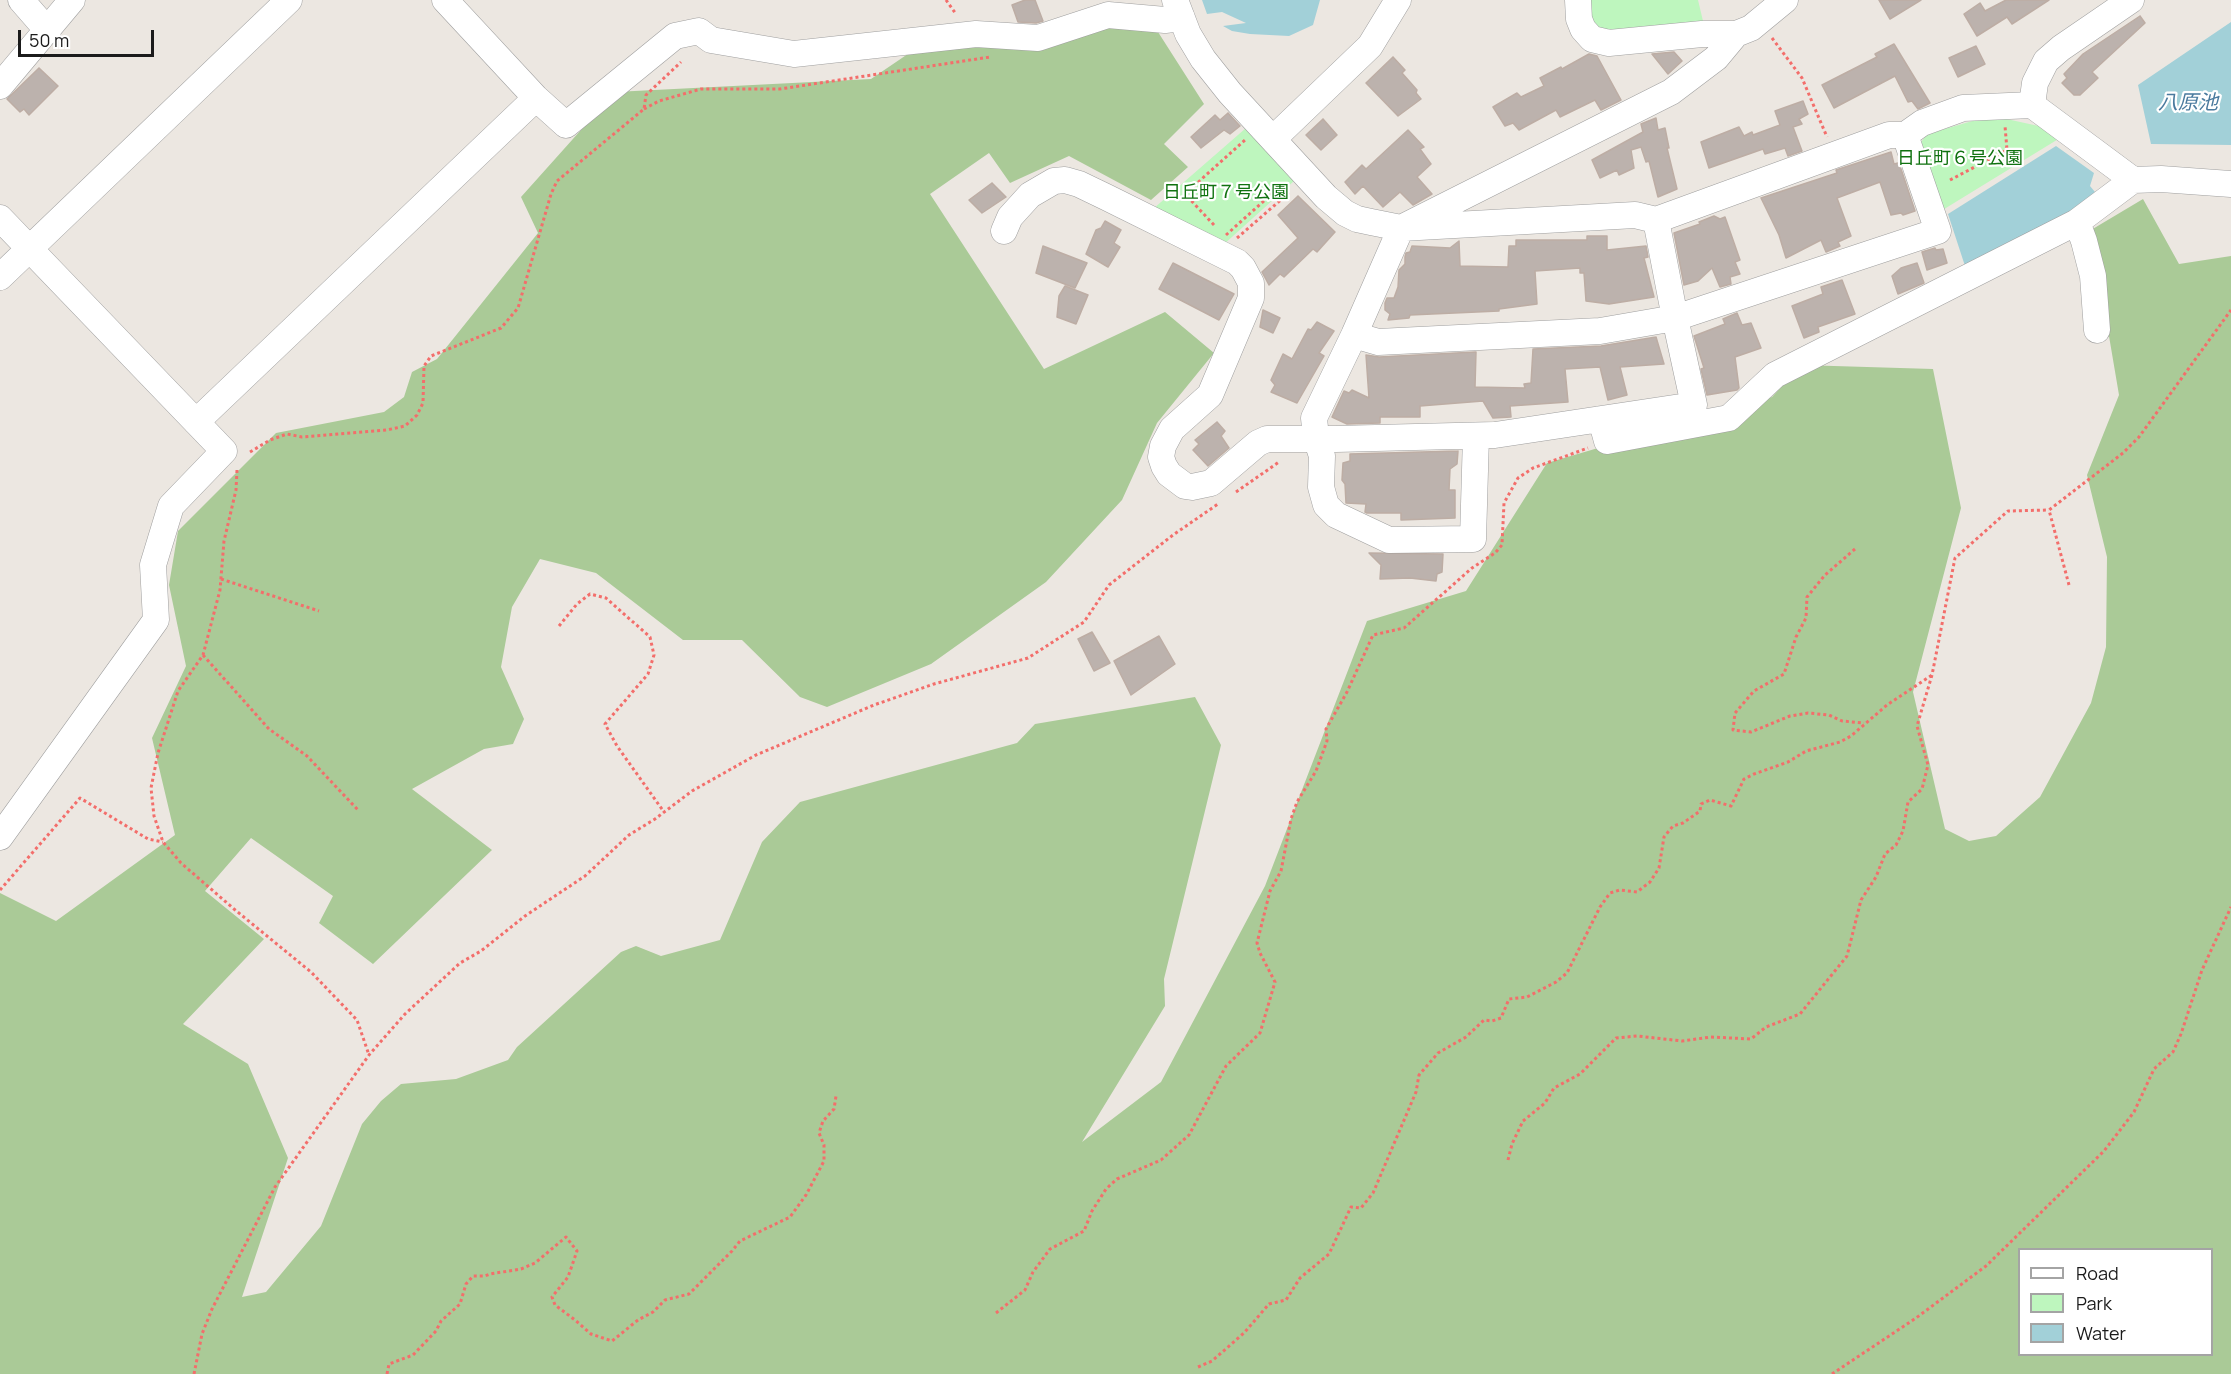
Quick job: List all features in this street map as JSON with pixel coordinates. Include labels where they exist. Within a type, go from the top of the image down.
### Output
[{"type":"street","points":[[21,0],[48,31]]},
{"type":"street","points":[[0,87],[72,0]]},
{"type":"street","points":[[0,277],[289,0]]},
{"type":"street","points":[[445,0],[536,99],[566,125],[675,36],[699,31],[711,40],[794,54],[976,34],[1038,38],[1108,15],[1165,20],[1179,9],[1188,34],[1214,75],[1261,138],[1301,170],[1326,197],[1351,216],[1401,228],[1635,215],[1656,220],[1889,135],[1905,135],[1922,123],[1963,108],[2032,105],[2133,180]]},
{"type":"street","points":[[1261,138],[1370,46],[1398,0]]},
{"type":"street","points":[[1578,0],[1579,20],[1583,29],[1592,39],[1601,43],[1702,34],[1736,34],[1751,28],[1785,0]]},
{"type":"street","points":[[2032,105],[2035,83],[2046,61],[2061,48],[2131,0]]},
{"type":"street","points":[[1476,436],[1473,539],[1389,540],[1336,515],[1326,505],[1322,496],[1322,456],[1316,438],[1314,418],[1354,335],[1401,228],[1671,92],[1716,58],[1736,34]]},
{"type":"street","points":[[196,422],[536,99]]},
{"type":"street","points":[[1354,335],[1378,342],[1600,331],[1675,318],[1938,231],[1905,135]]},
{"type":"street","points":[[1004,231],[1010,217],[1030,195],[1054,181],[1065,180],[1222,245],[1243,268],[1251,283],[1251,298],[1210,395],[1172,429],[1166,438],[1161,457],[1164,466],[1177,482],[1185,486],[1201,486],[1211,483],[1258,443],[1267,439],[1476,436],[1604,430],[1729,418],[1775,375],[2077,222],[2133,180],[2161,179],[2231,184]]},
{"type":"street","points":[[0,218],[224,452],[171,506],[153,565],[156,620],[0,837]]},
{"type":"street","points":[[1604,430],[1694,405],[1656,220]]},
{"type":"street","points":[[2077,222],[2093,276],[2097,330]]},
{"type":"path","points":[[1760,21],[1802,78],[1835,155]]},
{"type":"path","points":[[644,109],[646,95],[697,46],[711,40]]},
{"type":"path","points":[[250,452],[287,434],[302,436],[387,430],[405,426],[417,415],[423,403],[424,366],[431,356],[501,328],[518,308],[551,194],[557,181],[644,109],[659,101],[701,89],[780,89],[992,57]]},
{"type":"path","points":[[1950,180],[2007,150],[2004,106]]},
{"type":"path","points":[[1216,228],[1185,194],[1261,138]]},
{"type":"path","points":[[1222,245],[1301,170]]},
{"type":"path","points":[[1222,245],[1286,182],[1282,176],[1301,170]]},
{"type":"path","points":[[1508,1160],[1512,1144],[1523,1121],[1545,1103],[1554,1088],[1580,1074],[1616,1038],[1637,1036],[1682,1041],[1711,1037],[1751,1039],[1766,1027],[1800,1014],[1846,956],[1861,900],[1876,877],[1885,854],[1896,845],[1903,831],[1908,802],[1922,789],[1928,765],[1917,726],[1932,675],[1955,558],[2008,511],[2049,510],[2123,453],[2139,437],[2231,310]]},
{"type":"path","points":[[996,1312],[1025,1290],[1033,1272],[1050,1249],[1084,1231],[1092,1211],[1106,1189],[1118,1179],[1161,1160],[1189,1135],[1226,1066],[1260,1033],[1275,982],[1257,943],[1270,891],[1281,871],[1291,819],[1297,802],[1316,771],[1327,741],[1326,729],[1347,692],[1373,635],[1404,628],[1472,568],[1495,554],[1502,544],[1504,502],[1518,478],[1604,430]]},
{"type":"path","points":[[1231,496],[1278,464],[1290,438]]},
{"type":"path","points":[[224,452],[237,464],[236,490],[224,541],[220,590],[203,655],[178,691],[158,753],[151,788],[154,816],[163,842],[181,863],[311,972],[357,1020],[369,1055]]},
{"type":"path","points":[[194,1374],[202,1334],[212,1309],[275,1187],[369,1055],[405,1014],[460,963],[481,951],[525,916],[585,876],[629,835],[692,791],[756,755],[874,705],[934,684],[1028,658],[1084,622],[1109,585],[1173,535],[1221,502]]},
{"type":"path","points":[[2049,510],[2069,585]]},
{"type":"path","points":[[1855,549],[1825,575],[1807,597],[1806,618],[1796,637],[1784,674],[1754,691],[1735,713],[1733,730],[1751,732],[1790,716],[1808,713],[1830,715],[1842,721],[1866,723]]},
{"type":"path","points":[[221,579],[319,612]]},
{"type":"path","points":[[559,626],[577,604],[590,594],[606,597],[650,637],[654,655],[648,674],[605,724],[617,746],[664,812]]},
{"type":"path","points":[[203,655],[269,729],[307,756],[358,810]]},
{"type":"path","points":[[1198,1367],[1212,1361],[1244,1332],[1269,1304],[1286,1300],[1300,1278],[1329,1254],[1350,1207],[1361,1208],[1373,1193],[1416,1092],[1419,1075],[1438,1053],[1466,1037],[1484,1020],[1492,1022],[1501,1018],[1509,999],[1527,997],[1556,982],[1567,973],[1610,892],[1620,890],[1637,892],[1650,882],[1659,868],[1664,837],[1673,826],[1683,823],[1700,811],[1701,804],[1710,800],[1731,806],[1744,779],[1788,762],[1806,752],[1840,742],[1887,705],[1932,675]]},
{"type":"path","points":[[0,890],[80,798],[148,839],[163,842]]},
{"type":"path","points":[[1832,1374],[1916,1318],[1986,1266],[2104,1150],[2134,1112],[2154,1069],[2173,1052],[2202,970],[2231,907]]},
{"type":"path","points":[[387,1374],[389,1364],[413,1355],[436,1331],[441,1321],[460,1304],[466,1284],[473,1276],[521,1269],[535,1263],[566,1238],[577,1251],[568,1277],[552,1297],[555,1305],[591,1334],[612,1341],[638,1320],[653,1312],[665,1300],[689,1293],[740,1241],[790,1217],[806,1195],[824,1161],[824,1145],[819,1133],[823,1121],[834,1109],[836,1096]]},
{"type":"green space","points":[[1589,0],[1698,0],[1703,21],[1602,32],[1590,21]]},
{"type":"green space","points":[[1151,21],[1204,104],[1164,144],[1188,167],[1151,200],[1069,156],[1010,183],[989,153],[930,194],[1044,369],[1165,312],[1214,353],[1157,423],[1122,500],[1046,582],[931,664],[827,707],[800,697],[742,640],[683,640],[596,573],[540,559],[512,607],[501,667],[524,719],[513,744],[484,749],[412,789],[492,850],[373,964],[319,923],[333,896],[251,838],[205,891],[264,939],[183,1024],[248,1064],[288,1158],[242,1297],[266,1292],[321,1226],[362,1124],[381,1101],[401,1084],[456,1079],[508,1060],[517,1047],[621,952],[636,946],[661,956],[720,940],[762,842],[800,802],[1017,743],[1035,724],[1195,697],[1221,745],[1164,979],[1165,1006],[1082,1142],[1161,1082],[1265,886],[1367,621],[1466,591],[1547,463],[1772,397],[1801,365],[1933,369],[1961,508],[1913,692],[1945,829],[1969,841],[1996,836],[2040,797],[2091,703],[2106,647],[2107,557],[2087,475],[2119,395],[2091,230],[2143,199],[2179,264],[2231,256],[2231,1374],[0,1374],[0,893],[56,921],[175,835],[152,738],[186,666],[169,585],[178,531],[276,433],[384,412],[404,397],[412,372],[437,359],[538,233],[521,197],[615,92],[871,79],[927,41]]},
{"type":"green space","name":"日丘町６号公園","points":[[1983,118],[2002,118],[2043,127],[2060,138],[1941,211],[1919,145],[1927,134]]},
{"type":"green space","name":"日丘町７号公園","points":[[1246,128],[1294,181],[1222,246],[1153,209]]},
{"type":"water","points":[[1202,0],[1320,0],[1313,25],[1289,36],[1232,31],[1223,26],[1246,23],[1222,12],[1207,14]]},
{"type":"water","name":"八原池","points":[[2231,22],[2231,145],[2151,144],[2138,85]]},
{"type":"water","points":[[2056,146],[2094,173],[2090,186],[2095,192],[2060,220],[1965,266],[1948,214]]},
{"type":"building","points":[[1025,0],[1035,0],[1043,21],[1018,22],[1012,5]]},
{"type":"building","points":[[1879,0],[1921,0],[1890,19]]},
{"type":"building","points":[[2006,0],[2049,0],[2012,24],[2007,17],[1977,36],[1964,14],[1980,3],[1985,11]]},
{"type":"building","points":[[2140,16],[2145,23],[2092,72],[2098,78],[2080,95],[2074,95],[2062,83],[2067,78],[2064,74],[2083,54]]},
{"type":"building","points":[[1894,44],[1930,103],[1918,109],[1912,101],[1908,102],[1895,76],[1834,108],[1822,85],[1877,57],[1875,54]]},
{"type":"building","points":[[1976,46],[1985,64],[1958,77],[1949,58]]},
{"type":"building","points":[[1674,52],[1682,61],[1668,74],[1652,54]]},
{"type":"building","points":[[1589,54],[1597,56],[1621,100],[1601,110],[1595,100],[1560,117],[1556,110],[1519,130],[1513,123],[1505,126],[1493,107],[1517,93],[1521,97],[1544,86],[1540,78]]},
{"type":"building","points":[[1393,57],[1405,70],[1402,73],[1417,90],[1416,93],[1421,99],[1398,116],[1366,83]]},
{"type":"building","points":[[39,68],[58,86],[29,115],[24,109],[20,112],[7,99]]},
{"type":"building","points":[[1803,101],[1808,114],[1799,119],[1802,124],[1793,127],[1802,151],[1788,156],[1785,148],[1765,154],[1763,149],[1709,168],[1701,142],[1739,127],[1744,136],[1780,125],[1775,111]]},
{"type":"building","points":[[1228,113],[1240,126],[1230,134],[1224,130],[1201,148],[1191,137],[1215,115],[1220,120]]},
{"type":"building","points":[[1656,118],[1658,130],[1665,128],[1669,148],[1667,148],[1677,189],[1658,197],[1649,161],[1646,162],[1641,147],[1631,150],[1634,168],[1619,175],[1617,170],[1600,178],[1592,160],[1643,132],[1641,124]]},
{"type":"building","points":[[1323,119],[1337,135],[1321,150],[1306,135]]},
{"type":"building","points":[[1408,130],[1424,147],[1420,149],[1431,164],[1417,177],[1432,194],[1413,205],[1400,192],[1383,207],[1363,186],[1355,194],[1345,182],[1362,165],[1366,169]]},
{"type":"building","points":[[1891,152],[1894,164],[1898,163],[1901,169],[1915,211],[1903,215],[1901,213],[1891,215],[1880,182],[1837,198],[1851,236],[1838,242],[1840,246],[1826,252],[1821,240],[1786,258],[1779,235],[1761,198]]},
{"type":"building","points":[[992,183],[1006,197],[982,213],[969,200]]},
{"type":"building","points":[[1298,196],[1335,232],[1317,252],[1313,249],[1284,277],[1280,274],[1269,285],[1262,272],[1298,238],[1278,215]]},
{"type":"building","points":[[1714,216],[1720,219],[1725,217],[1740,260],[1735,262],[1740,274],[1730,277],[1731,284],[1720,287],[1712,268],[1698,281],[1684,285],[1674,233],[1700,224],[1699,222]]},
{"type":"building","points":[[1105,221],[1121,230],[1114,243],[1120,247],[1108,267],[1086,254],[1096,230],[1101,228]]},
{"type":"building","points":[[1587,236],[1607,236],[1607,250],[1646,246],[1648,257],[1644,258],[1654,297],[1609,304],[1586,301],[1584,273],[1580,273],[1580,268],[1535,271],[1537,304],[1499,309],[1499,311],[1410,315],[1409,318],[1388,320],[1390,314],[1385,310],[1385,303],[1387,298],[1394,298],[1398,287],[1399,270],[1405,264],[1406,253],[1410,252],[1412,246],[1450,248],[1459,241],[1460,266],[1508,267],[1509,246],[1516,246],[1516,240],[1587,240]]},
{"type":"building","points":[[1043,246],[1087,263],[1075,288],[1036,273]]},
{"type":"building","points":[[1935,248],[1936,250],[1943,249],[1947,263],[1927,270],[1922,252]]},
{"type":"building","points":[[1173,263],[1234,294],[1219,320],[1159,289]]},
{"type":"building","points":[[1917,263],[1924,283],[1898,294],[1892,276],[1901,268]]},
{"type":"building","points":[[1842,280],[1855,314],[1818,327],[1819,332],[1804,338],[1792,306],[1823,294],[1821,287]]},
{"type":"building","points":[[1065,286],[1088,295],[1076,324],[1057,317],[1059,296]]},
{"type":"building","points":[[1263,310],[1280,318],[1273,333],[1260,327]]},
{"type":"building","points":[[1737,313],[1742,325],[1751,323],[1761,348],[1735,357],[1739,388],[1737,390],[1707,395],[1701,369],[1704,368],[1694,336],[1725,324],[1723,319]]},
{"type":"building","points":[[1317,322],[1334,331],[1319,353],[1324,356],[1297,403],[1271,392],[1275,385],[1271,380],[1283,354],[1292,359],[1308,329],[1311,330]]},
{"type":"building","points":[[1656,337],[1664,364],[1620,367],[1627,395],[1608,400],[1600,367],[1565,369],[1568,402],[1510,406],[1511,417],[1493,418],[1483,401],[1420,406],[1420,417],[1380,417],[1380,423],[1347,424],[1332,417],[1344,391],[1349,393],[1352,390],[1369,398],[1366,355],[1379,357],[1476,352],[1475,387],[1525,388],[1524,384],[1531,383],[1533,349],[1601,346]]},
{"type":"building","points":[[1217,422],[1225,431],[1221,436],[1229,448],[1208,466],[1193,450],[1199,444],[1195,440]]},
{"type":"building","points":[[1458,451],[1457,464],[1450,469],[1449,490],[1455,490],[1455,518],[1401,520],[1401,513],[1367,513],[1365,512],[1366,504],[1346,503],[1345,484],[1342,480],[1343,463],[1350,461],[1350,454]]},
{"type":"building","points":[[1369,553],[1443,554],[1442,572],[1437,574],[1436,581],[1410,578],[1380,579],[1381,565]]},
{"type":"building","points":[[1092,632],[1110,663],[1094,671],[1078,639]]},
{"type":"building","points":[[1159,636],[1175,664],[1131,695],[1114,661]]}]
